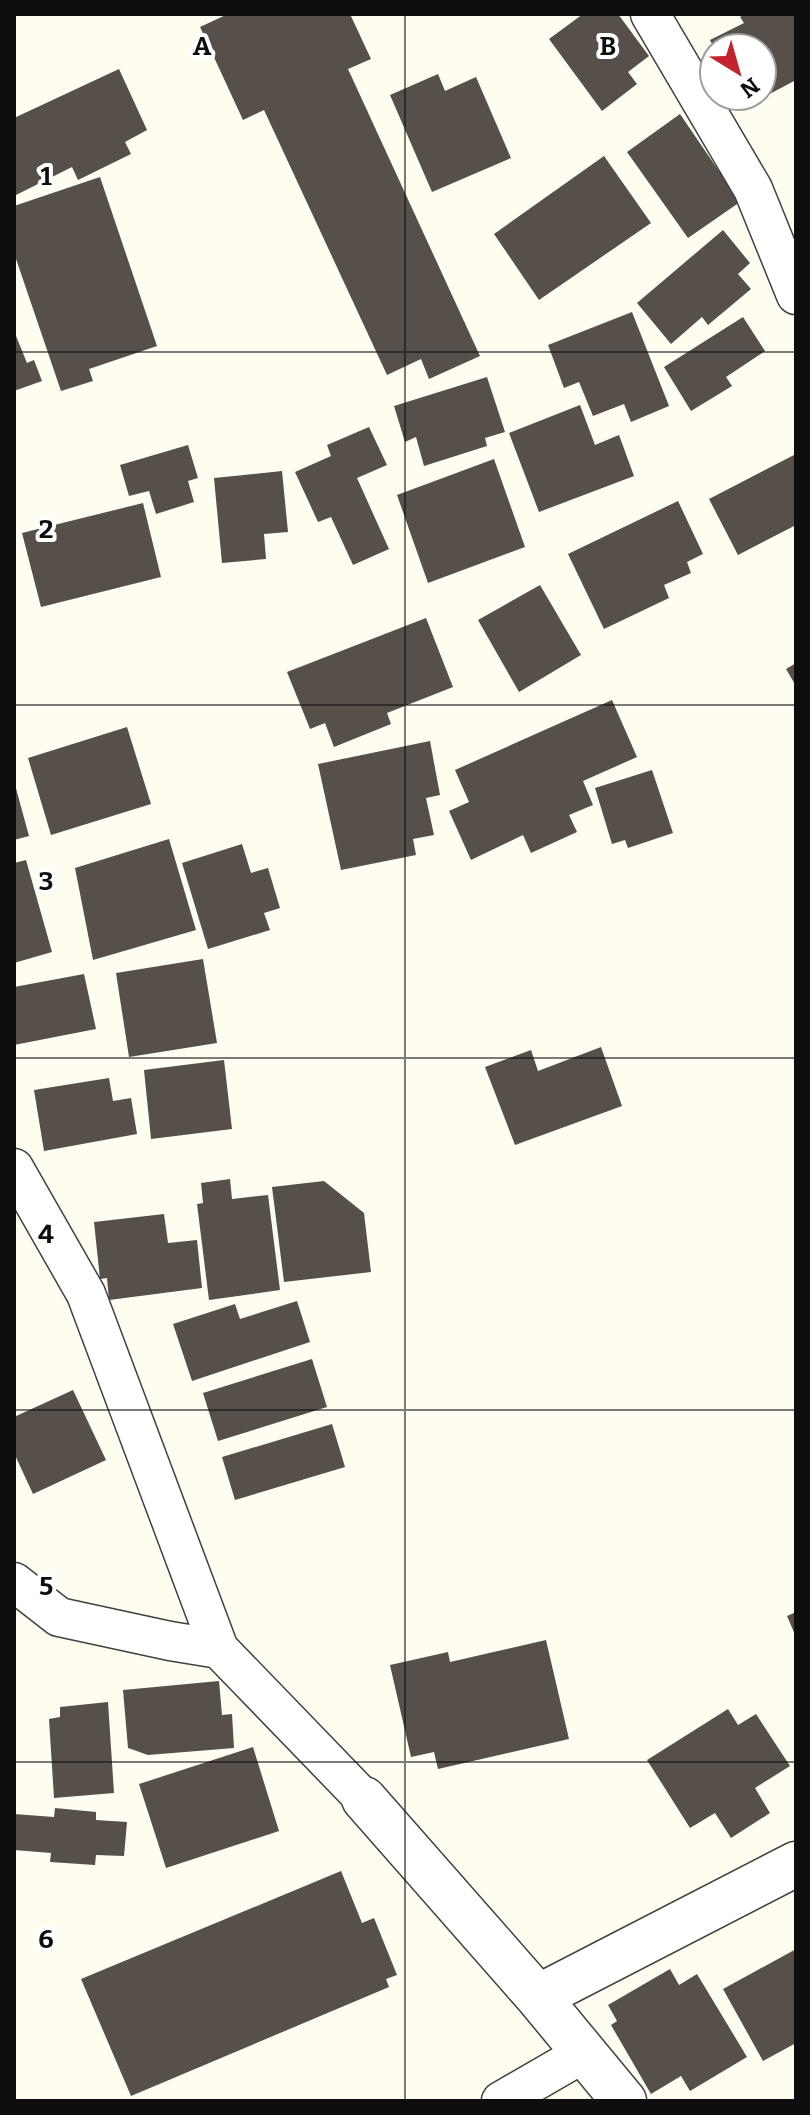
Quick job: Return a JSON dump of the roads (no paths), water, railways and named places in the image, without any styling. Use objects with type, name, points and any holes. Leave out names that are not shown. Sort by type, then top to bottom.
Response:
[{"type":"street","points":[[364,1799],[538,1997],[624,2101]]},
{"type":"street","points":[[538,1997],[796,1864]]},
{"type":"lane","points":[[650,14],[753,189],[796,295]]},
{"type":"lane","points":[[14,1168],[86,1294],[219,1649],[364,1799]]},
{"type":"lane","points":[[14,1582],[59,1617],[219,1649]]},
{"type":"lane","points":[[501,2101],[584,2053]]}]
